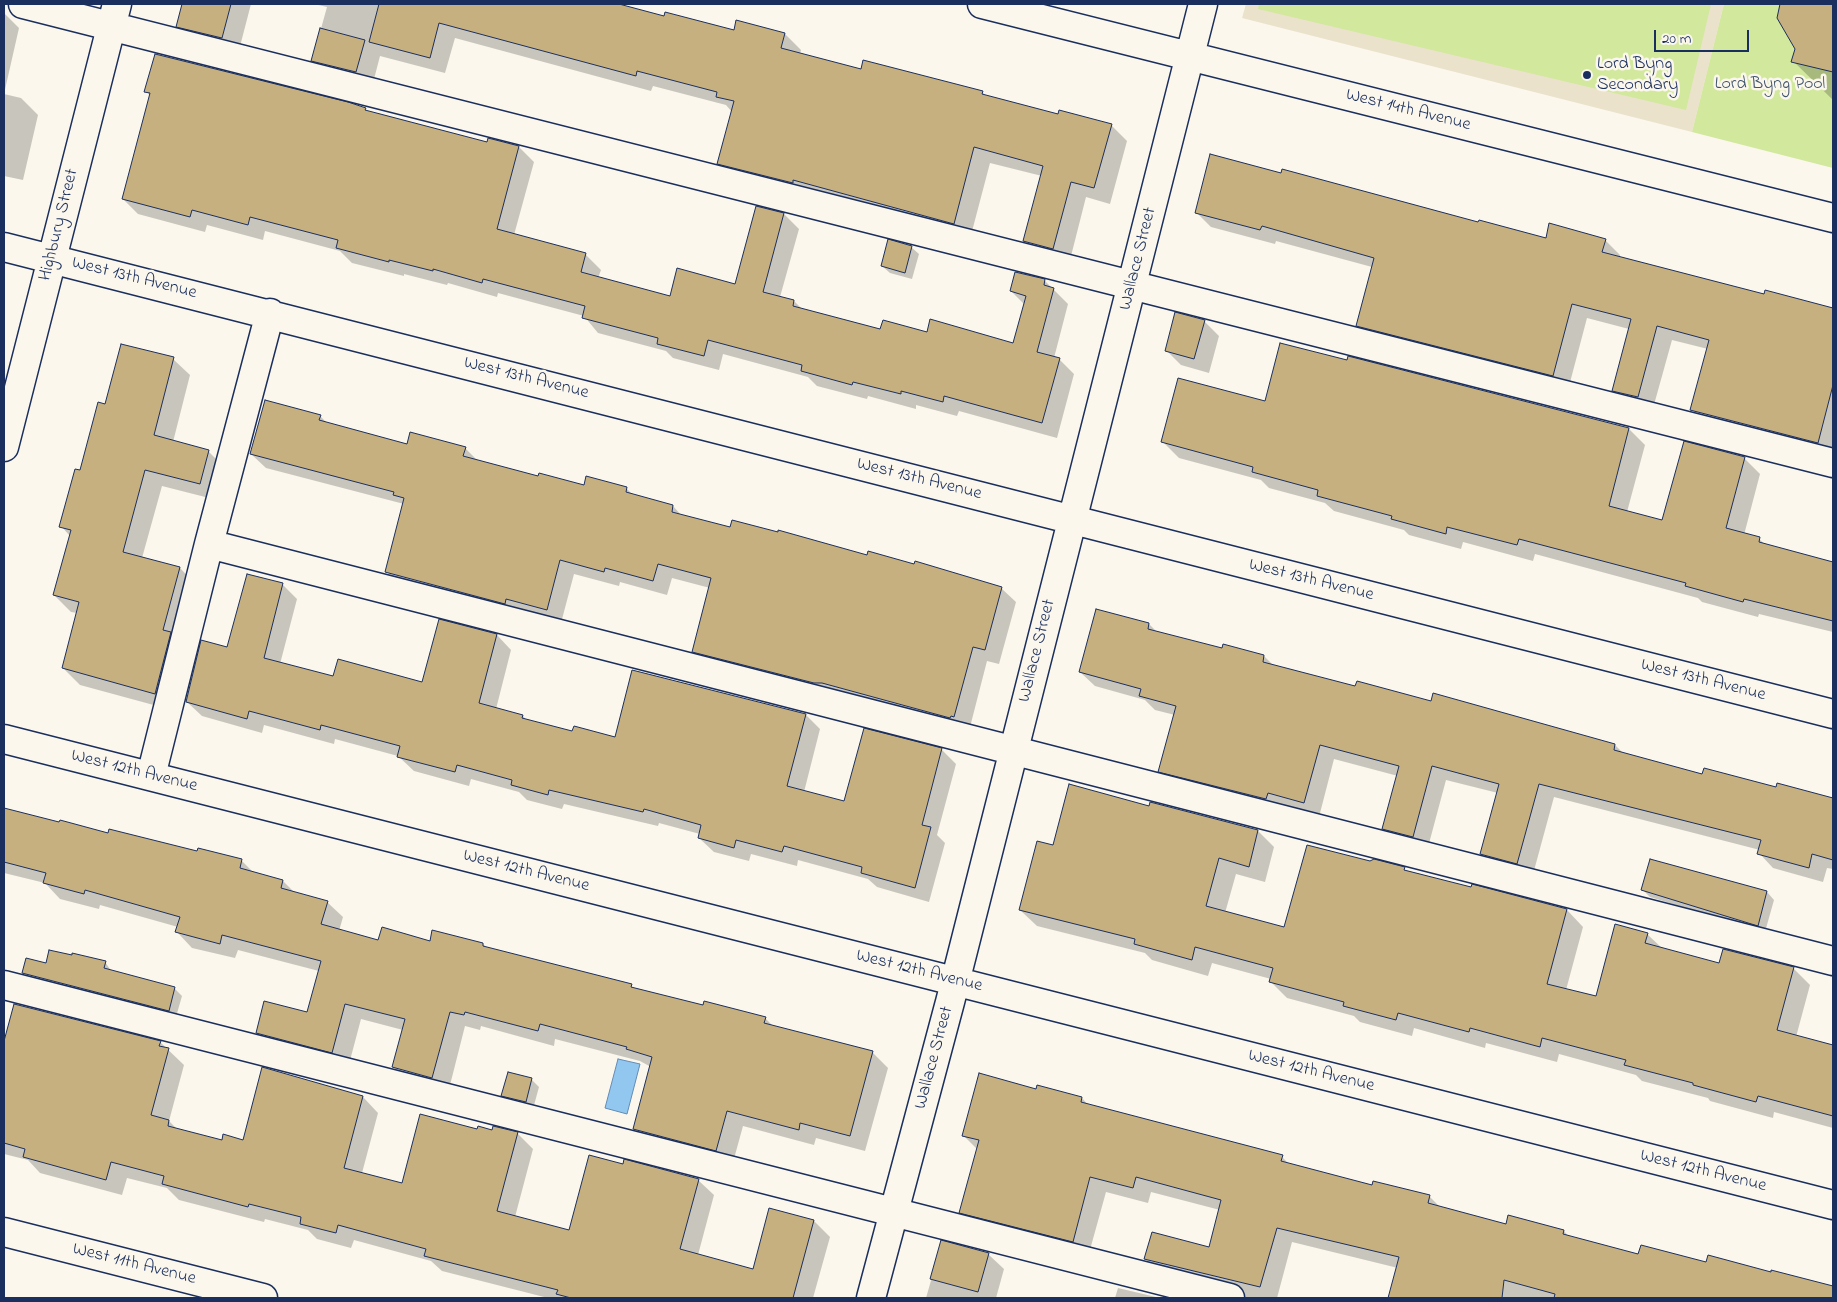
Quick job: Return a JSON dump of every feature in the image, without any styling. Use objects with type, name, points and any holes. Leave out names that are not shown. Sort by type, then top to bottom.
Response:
[{"type":"street","points":[[23,4],[114,15],[1133,286],[1833,463]]},
{"type":"street","name":"West 14th Avenue","points":[[982,4],[1833,218]]},
{"type":"street","name":"Wallace Street","points":[[872,1298],[955,981],[1204,4]]},
{"type":"street","name":"Highbury Street","points":[[4,447],[114,15]]},
{"type":"street","name":"West 13th Avenue","points":[[4,247],[1833,714]]},
{"type":"street","points":[[151,776],[209,544],[270,314]]},
{"type":"street","points":[[209,544],[1833,961]]},
{"type":"street","name":"West 12th Avenue","points":[[4,739],[1833,1205]]},
{"type":"street","points":[[4,985],[1230,1298]]},
{"type":"street","name":"West 11th Avenue","points":[[4,1232],[263,1298]]},
{"type":"shaded area","name":"Lord Byng Secondary","points":[[1246,4],[1724,4],[1692,132],[1242,18]]},
{"type":"green space","name":"Lord Byng Secondary","points":[[1259,4],[1711,4],[1686,110],[1258,9]]},
{"type":"green space","name":"Lord Byng Pool","points":[[1724,4],[1833,4],[1833,168],[1692,132]]},
{"type":"water","points":[[618,1059],[640,1064],[627,1114],[605,1108]]},
{"type":"building","points":[[182,4],[231,4],[222,38],[176,27]]},
{"type":"building","points":[[379,4],[619,4],[664,16],[665,12],[734,30],[736,20],[785,33],[781,48],[861,69],[863,60],[983,91],[982,94],[1058,114],[1059,110],[1112,124],[1094,188],[1071,182],[1053,249],[1023,241],[1043,166],[974,147],[954,224],[793,180],[793,183],[717,164],[734,101],[716,97],[717,92],[637,71],[636,76],[439,23],[430,58],[369,42]]},
{"type":"building","name":"Lord Byng Pool","points":[[1780,4],[1833,4],[1833,72],[1791,62],[1795,49],[1777,18]]},
{"type":"building","points":[[320,28],[365,40],[356,72],[311,61]]},
{"type":"building","points":[[155,54],[348,102],[366,108],[365,110],[487,142],[488,138],[519,146],[497,229],[586,253],[581,272],[670,296],[677,268],[735,284],[756,206],[784,213],[763,292],[794,300],[793,306],[880,329],[883,320],[927,332],[930,319],[1013,343],[1026,296],[1010,291],[1015,272],[1045,279],[1044,285],[1054,288],[1037,352],[1060,358],[1042,423],[944,396],[943,402],[901,391],[901,394],[853,382],[852,385],[801,371],[802,365],[708,340],[704,356],[657,344],[658,338],[582,318],[585,306],[483,279],[482,283],[433,269],[433,271],[389,260],[389,262],[336,248],[338,240],[250,217],[248,225],[192,210],[190,217],[122,199],[150,93],[144,92]]},
{"type":"building","points":[[1210,154],[1281,173],[1282,169],[1478,222],[1479,220],[1546,238],[1549,223],[1606,239],[1602,252],[1764,294],[1765,290],[1833,308],[1833,385],[1818,443],[1690,410],[1709,340],[1657,326],[1638,397],[1612,391],[1631,319],[1572,304],[1553,376],[1356,326],[1374,258],[1262,226],[1260,230],[1195,213]]},
{"type":"building","points":[[888,239],[912,246],[905,273],[881,266]]},
{"type":"building","points":[[1175,312],[1205,320],[1194,359],[1165,351]]},
{"type":"building","points":[[1280,343],[1347,360],[1348,356],[1629,428],[1609,506],[1662,520],[1684,441],[1745,457],[1726,528],[1760,537],[1759,542],[1833,562],[1833,621],[1744,599],[1743,602],[1685,586],[1686,583],[1519,539],[1517,545],[1447,527],[1446,534],[1391,519],[1392,516],[1317,496],[1318,490],[1252,472],[1253,467],[1161,442],[1178,378],[1265,401]]},
{"type":"building","points":[[121,344],[174,357],[154,435],[209,450],[200,484],[145,470],[123,552],[180,567],[163,630],[171,632],[155,694],[62,668],[79,602],[53,595],[71,530],[59,527],[75,469],[80,470],[98,402],[105,404]]},
{"type":"building","points":[[265,400],[321,415],[319,420],[407,444],[410,432],[466,447],[463,456],[538,476],[539,473],[584,485],[586,476],[627,487],[626,492],[673,505],[672,512],[730,527],[732,520],[778,532],[778,530],[867,555],[868,551],[914,564],[915,561],[1002,587],[985,650],[973,647],[954,717],[951,716],[950,718],[822,683],[814,683],[692,652],[711,578],[658,564],[653,581],[605,568],[604,572],[560,560],[547,610],[506,599],[505,604],[385,572],[404,498],[393,495],[394,492],[250,454]]},
{"type":"building","points":[[247,574],[283,583],[264,658],[333,676],[338,659],[422,682],[439,619],[497,634],[479,703],[523,715],[522,718],[572,731],[574,726],[615,737],[632,670],[806,714],[787,786],[844,801],[864,728],[942,748],[922,825],[931,827],[915,888],[861,873],[862,867],[784,846],[782,852],[736,840],[734,848],[698,838],[701,825],[644,809],[643,812],[549,790],[548,795],[511,785],[512,780],[457,765],[455,772],[397,757],[400,746],[321,725],[320,730],[249,711],[247,719],[186,702],[201,640],[227,647]]},
{"type":"building","points":[[1096,609],[1149,623],[1148,629],[1222,648],[1223,644],[1264,655],[1263,662],[1355,686],[1357,681],[1431,701],[1433,693],[1615,744],[1614,750],[1702,774],[1704,768],[1776,787],[1777,783],[1833,798],[1833,860],[1812,854],[1809,868],[1757,854],[1761,840],[1539,784],[1517,864],[1480,854],[1499,784],[1432,766],[1413,837],[1382,829],[1399,766],[1320,745],[1304,803],[1268,793],[1266,799],[1158,772],[1176,706],[1139,696],[1141,689],[1079,672]]},
{"type":"building","points":[[1069,784],[1149,806],[1150,802],[1258,830],[1249,867],[1219,858],[1206,906],[1284,927],[1307,845],[1370,861],[1374,859],[1405,867],[1404,870],[1471,887],[1472,884],[1567,909],[1547,984],[1596,996],[1615,924],[1648,933],[1645,943],[1719,963],[1723,949],[1794,967],[1777,1030],[1833,1045],[1833,1116],[1758,1096],[1756,1102],[1624,1065],[1626,1060],[1542,1038],[1540,1047],[1470,1028],[1469,1032],[1398,1013],[1396,1020],[1343,1006],[1344,1002],[1269,982],[1273,968],[1195,947],[1192,960],[1134,944],[1135,939],[1019,910],[1037,841],[1053,845]]},
{"type":"building","points":[[4,808],[108,833],[109,829],[197,851],[198,848],[242,859],[240,868],[283,880],[281,888],[328,901],[321,924],[378,940],[382,927],[430,941],[432,930],[483,943],[483,946],[632,984],[631,987],[703,1005],[704,1001],[766,1017],[764,1023],[873,1051],[850,1136],[800,1123],[799,1130],[727,1111],[716,1151],[633,1129],[652,1057],[626,1049],[627,1047],[540,1024],[538,1031],[465,1012],[464,1015],[450,1012],[432,1078],[392,1067],[405,1019],[345,1004],[332,1053],[256,1033],[264,1001],[307,1012],[321,961],[222,935],[220,944],[175,932],[180,917],[85,890],[84,894],[43,883],[46,873],[4,862]]},
{"type":"building","points":[[1650,859],[1767,891],[1758,926],[1641,890]]},
{"type":"building","points":[[49,950],[106,961],[104,968],[175,987],[169,1011],[22,973],[26,958],[46,963]]},
{"type":"building","points":[[14,1004],[161,1041],[159,1046],[169,1048],[151,1115],[169,1120],[168,1126],[222,1140],[223,1134],[243,1140],[262,1067],[363,1096],[344,1168],[402,1183],[420,1114],[477,1129],[478,1126],[492,1130],[493,1126],[518,1132],[497,1211],[569,1230],[589,1155],[623,1164],[624,1159],[699,1179],[680,1249],[753,1269],[769,1208],[814,1220],[793,1298],[571,1298],[556,1294],[558,1290],[424,1256],[426,1249],[338,1225],[336,1233],[300,1224],[301,1217],[249,1204],[248,1207],[162,1184],[164,1176],[111,1162],[106,1180],[23,1157],[25,1149],[4,1143],[4,1041]]},
{"type":"building","points":[[508,1072],[532,1078],[526,1102],[501,1096]]},
{"type":"building","points":[[979,1073],[1036,1089],[1037,1085],[1082,1097],[1081,1102],[1283,1155],[1281,1161],[1372,1185],[1373,1181],[1430,1195],[1428,1203],[1506,1224],[1508,1215],[1564,1230],[1563,1234],[1638,1254],[1641,1245],[1706,1262],[1708,1255],[1833,1286],[1833,1298],[1554,1298],[1555,1294],[1504,1280],[1502,1298],[1388,1298],[1399,1257],[1277,1228],[1260,1287],[1144,1259],[1152,1232],[1209,1247],[1221,1200],[1136,1177],[1133,1188],[1090,1177],[1073,1242],[959,1213],[979,1140],[962,1136]]},
{"type":"building","points":[[941,1240],[989,1253],[978,1292],[930,1279]]},
{"type":"place","name":"Lord Byng Secondary","points":[[1587,75]]}]
